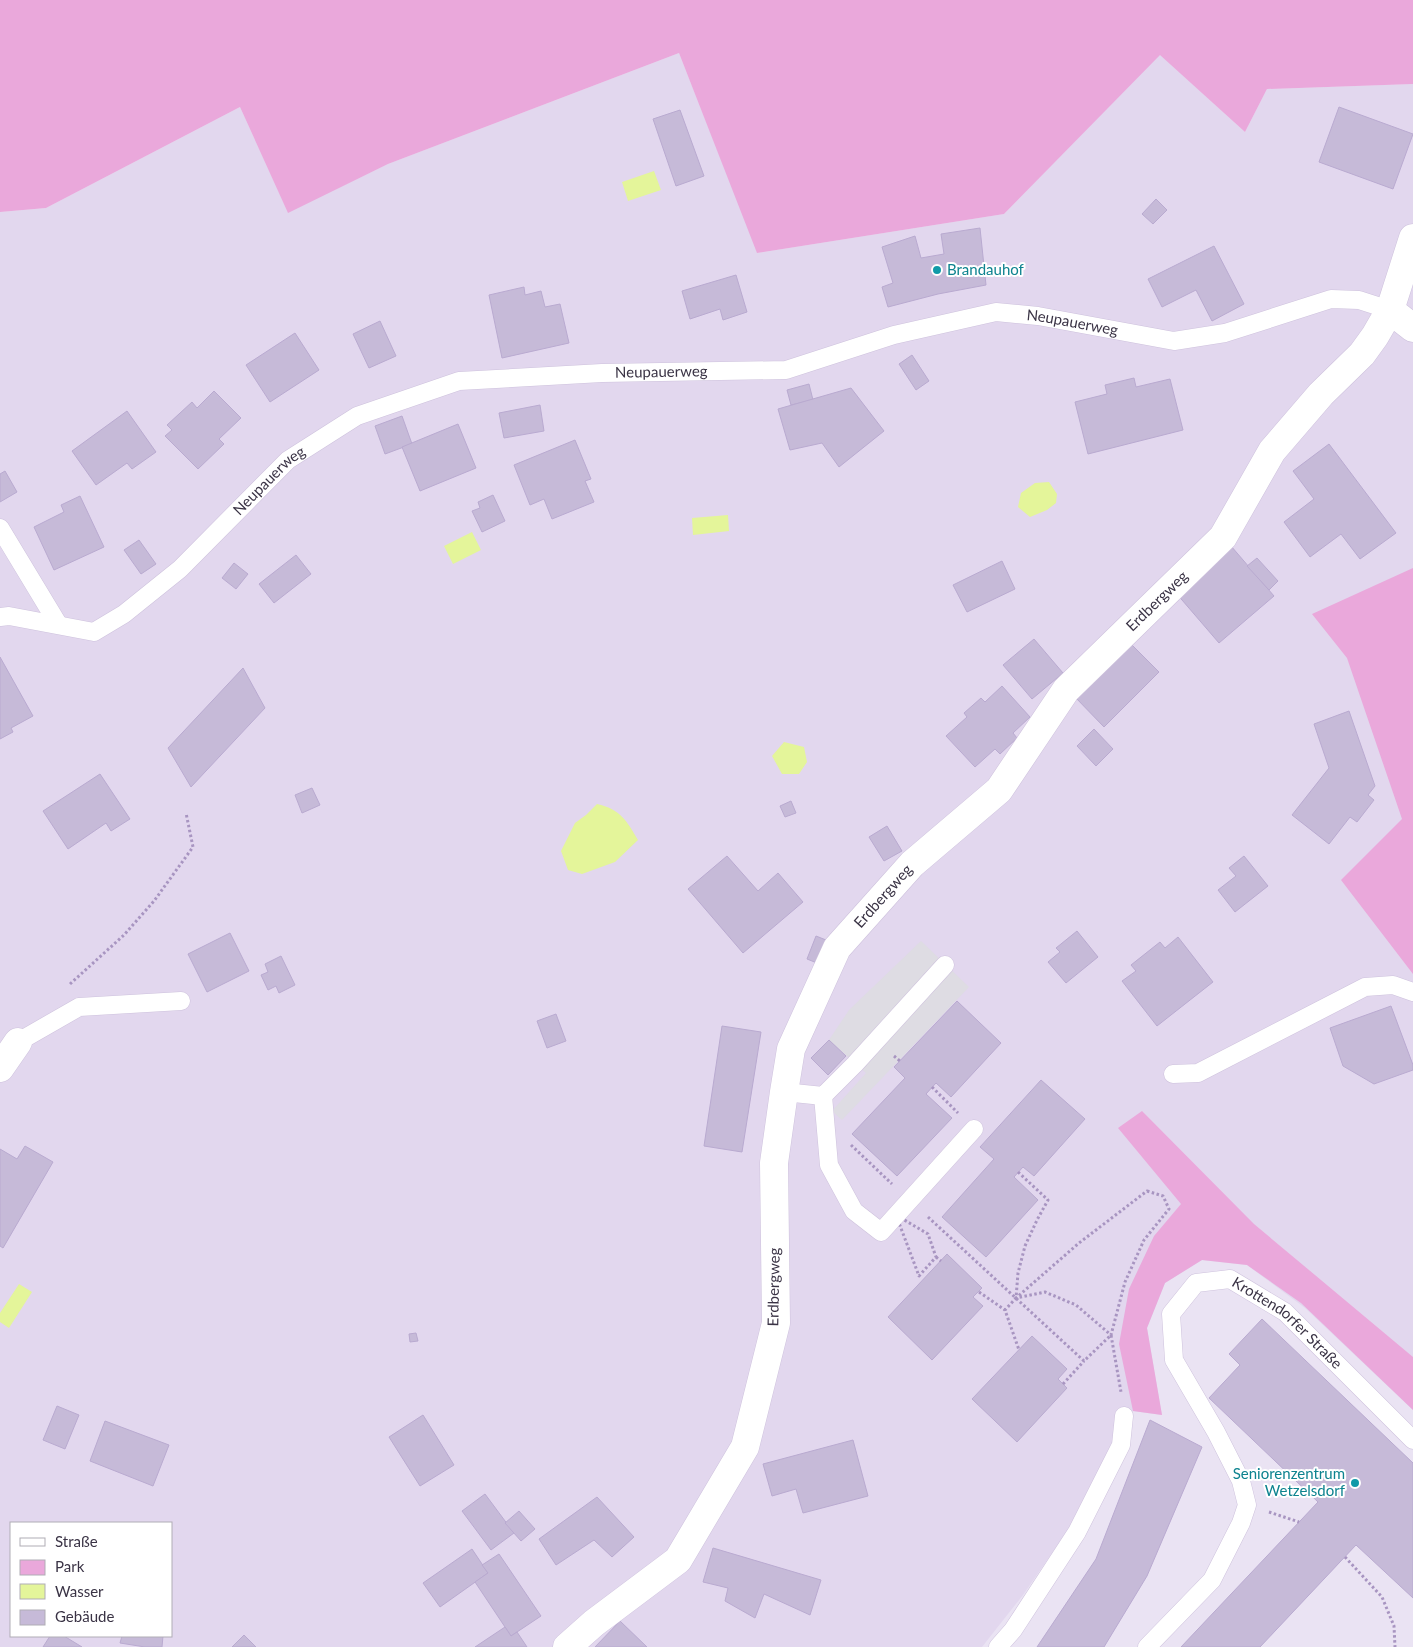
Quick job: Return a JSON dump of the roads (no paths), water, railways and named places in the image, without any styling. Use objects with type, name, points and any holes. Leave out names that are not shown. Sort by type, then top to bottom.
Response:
[{"type":"street","name":"Erdbergweg","points":[[567,1647],[678,1560],[744,1447],[776,1323],[774,1163],[791,1049],[837,948],[912,864],[999,790],[1066,690],[1223,537],[1272,451],[1321,394],[1362,354],[1375,336],[1390,310],[1413,238]]},
{"type":"street","points":[[1390,310],[1413,328]]},
{"type":"street","points":[[0,1068],[18,1042]]},
{"type":"lane","name":"Neupauerweg","points":[[0,617],[9,616],[94,632],[124,614],[180,569],[288,460],[357,416],[459,381],[602,373],[786,370],[894,335],[996,312],[1038,316],[1174,341],[1225,333],[1331,299],[1359,300],[1390,310]]},
{"type":"lane","points":[[0,528],[58,624]]},
{"type":"lane","points":[[946,965],[823,1096],[828,1165],[854,1211],[881,1232],[974,1129]]},
{"type":"lane","points":[[1173,1074],[1198,1073],[1365,987],[1393,985],[1413,992]]},
{"type":"lane","points":[[18,1042],[79,1008],[181,1001]]},
{"type":"lane","points":[[784,1092],[823,1096]]},
{"type":"lane","name":"Krottendorfer Straße","points":[[1147,1647],[1212,1580],[1241,1523],[1247,1505],[1241,1481],[1216,1432],[1174,1360],[1171,1314],[1196,1283],[1230,1279],[1285,1312],[1413,1440]]},
{"type":"lane","points":[[998,1647],[1013,1630],[1077,1532],[1121,1445],[1124,1416]]},
{"type":"water","points":[[654,171],[661,190],[628,201],[622,182]]},
{"type":"water","points":[[1049,482],[1057,494],[1056,503],[1047,510],[1030,517],[1018,507],[1021,493],[1035,483]]},
{"type":"water","points":[[728,515],[729,531],[693,535],[692,518]]},
{"type":"water","points":[[472,532],[481,550],[453,564],[444,546]]},
{"type":"water","points":[[784,742],[804,747],[807,762],[799,774],[782,774],[772,756]]},
{"type":"water","points":[[597,804],[612,809],[622,817],[638,840],[615,862],[582,874],[568,870],[561,851],[575,823]]},
{"type":"water","points":[[19,1284],[32,1292],[9,1328],[0,1322],[0,1313]]},
{"type":"place","name":"Brandauhof","points":[[937,270]]},
{"type":"place","name":"Seniorenzentrum Wetzelsdorf","points":[[1355,1483]]}]
